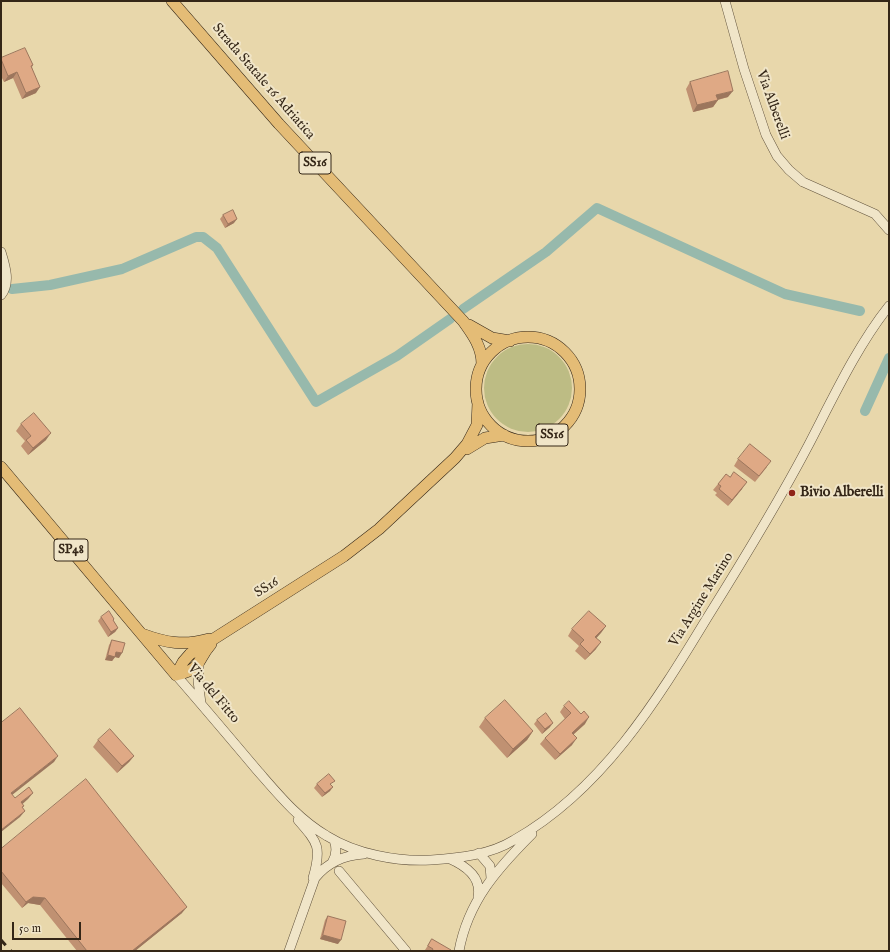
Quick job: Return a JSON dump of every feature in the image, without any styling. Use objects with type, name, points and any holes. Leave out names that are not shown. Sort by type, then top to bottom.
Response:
[{"type":"main road","name":"Strada Statale 16 Adriatica","points":[[172,1],[279,124],[463,321],[477,342],[482,356],[482,364],[476,384],[478,404],[490,425],[504,435],[523,441],[532,441],[551,436],[560,430],[572,416],[579,397],[578,378],[571,360],[557,346],[539,339],[519,338],[510,341],[491,352],[482,364]]},
{"type":"main road","name":"Strada Statale 16 Adriatica","points":[[463,321],[484,335],[500,340],[510,341]]},
{"type":"main road","name":"SS16","points":[[176,675],[183,662],[190,654],[344,556],[370,537],[455,458],[467,444],[476,430],[478,404]]},
{"type":"main road","name":"SS16","points":[[455,458],[480,440],[490,436],[504,435]]},
{"type":"main road","name":"Via del Fitto","points":[[1,467],[176,675]]},
{"type":"main road","name":"SS16","points":[[142,634],[161,641],[178,644],[198,642],[222,634]]},
{"type":"main road","name":"SS16","points":[[200,665],[207,648],[222,634]]},
{"type":"main road","points":[[176,675],[188,672],[200,665]]},
{"type":"street","name":"Via Alberelli","points":[[725,1],[744,69],[766,135],[777,156],[789,170],[803,182],[875,214],[889,230]]},
{"type":"street","points":[[1,252],[7,272],[1,295]]},
{"type":"street","name":"Via Argine Marino","points":[[479,853],[514,841],[548,819],[598,773],[633,732],[676,670],[764,525],[851,367],[889,306]]},
{"type":"street","name":"SS16","points":[[200,665],[198,681],[202,705]]},
{"type":"street","name":"Via del Fitto","points":[[176,675],[294,812],[327,837],[372,854],[404,859],[450,859],[479,853]]},
{"type":"street","points":[[294,812],[316,844],[317,858],[309,893]]},
{"type":"street","points":[[459,951],[464,932],[476,903],[491,878],[506,860],[548,819]]},
{"type":"street","points":[[317,858],[323,848],[334,840],[336,848],[335,858],[332,863]]},
{"type":"street","points":[[476,903],[479,886],[473,874],[475,860],[479,853],[490,866],[491,878]]},
{"type":"street","points":[[289,951],[315,878],[321,871],[332,863],[349,855],[372,854]]},
{"type":"street","name":"Via del Fitto","points":[[450,859],[466,867],[473,874]]},
{"type":"street","points":[[340,871],[406,951]]},
{"type":"shaded area","points":[[528,344],[545,348],[559,357],[568,371],[572,388],[568,405],[559,419],[545,428],[528,432],[511,428],[497,419],[488,405],[484,388],[488,371],[497,357],[511,348]]},
{"type":"building","points":[[25,48],[33,65],[31,66],[40,87],[26,93],[17,72],[8,76],[1,59]]},
{"type":"building","points":[[728,71],[733,91],[716,95],[718,100],[697,105],[690,82]]},
{"type":"building","points":[[233,210],[237,219],[228,224],[223,215]]},
{"type":"building","points":[[34,413],[51,433],[33,448],[26,440],[31,436],[21,424]]},
{"type":"building","points":[[750,444],[771,461],[759,476],[738,459]]},
{"type":"building","points":[[734,472],[747,482],[732,500],[719,489],[721,486],[718,484],[726,474],[730,477]]},
{"type":"building","points":[[109,611],[118,628],[111,632],[101,617]]},
{"type":"building","points":[[589,611],[606,626],[595,637],[601,642],[590,654],[580,644],[584,640],[572,629]]},
{"type":"building","points":[[112,640],[125,643],[122,653],[116,652],[115,657],[108,655]]},
{"type":"building","points":[[505,700],[533,731],[513,749],[485,718]]},
{"type":"building","points":[[569,701],[581,714],[584,711],[589,717],[572,733],[577,738],[560,754],[545,738],[571,713],[564,706]]},
{"type":"building","points":[[20,708],[58,756],[11,793],[15,798],[29,787],[33,793],[21,802],[25,811],[1,830],[1,723]]},
{"type":"building","points":[[546,713],[553,723],[545,729],[537,720]]},
{"type":"building","points":[[110,729],[134,756],[122,766],[98,740]]},
{"type":"building","points":[[329,774],[335,781],[330,784],[333,787],[325,793],[317,784]]},
{"type":"building","points":[[86,779],[187,907],[132,951],[87,951],[45,898],[33,897],[26,902],[1,871],[1,849]]},
{"type":"building","points":[[328,916],[346,921],[341,940],[323,935]]},
{"type":"building","points":[[432,939],[451,950],[432,951],[433,949],[428,946]]},
{"type":"waterway","points":[[463,309],[546,252],[597,208],[785,294],[860,311]]},
{"type":"waterway","points":[[12,289],[50,285],[122,269],[196,237],[203,237],[217,248],[316,402],[397,356],[450,319]]},
{"type":"waterway","points":[[865,411],[889,358]]},
{"type":"railway","points":[[1,940],[11,951]]},
{"type":"place","name":"Bivio Alberelli","points":[[792,493]]}]
